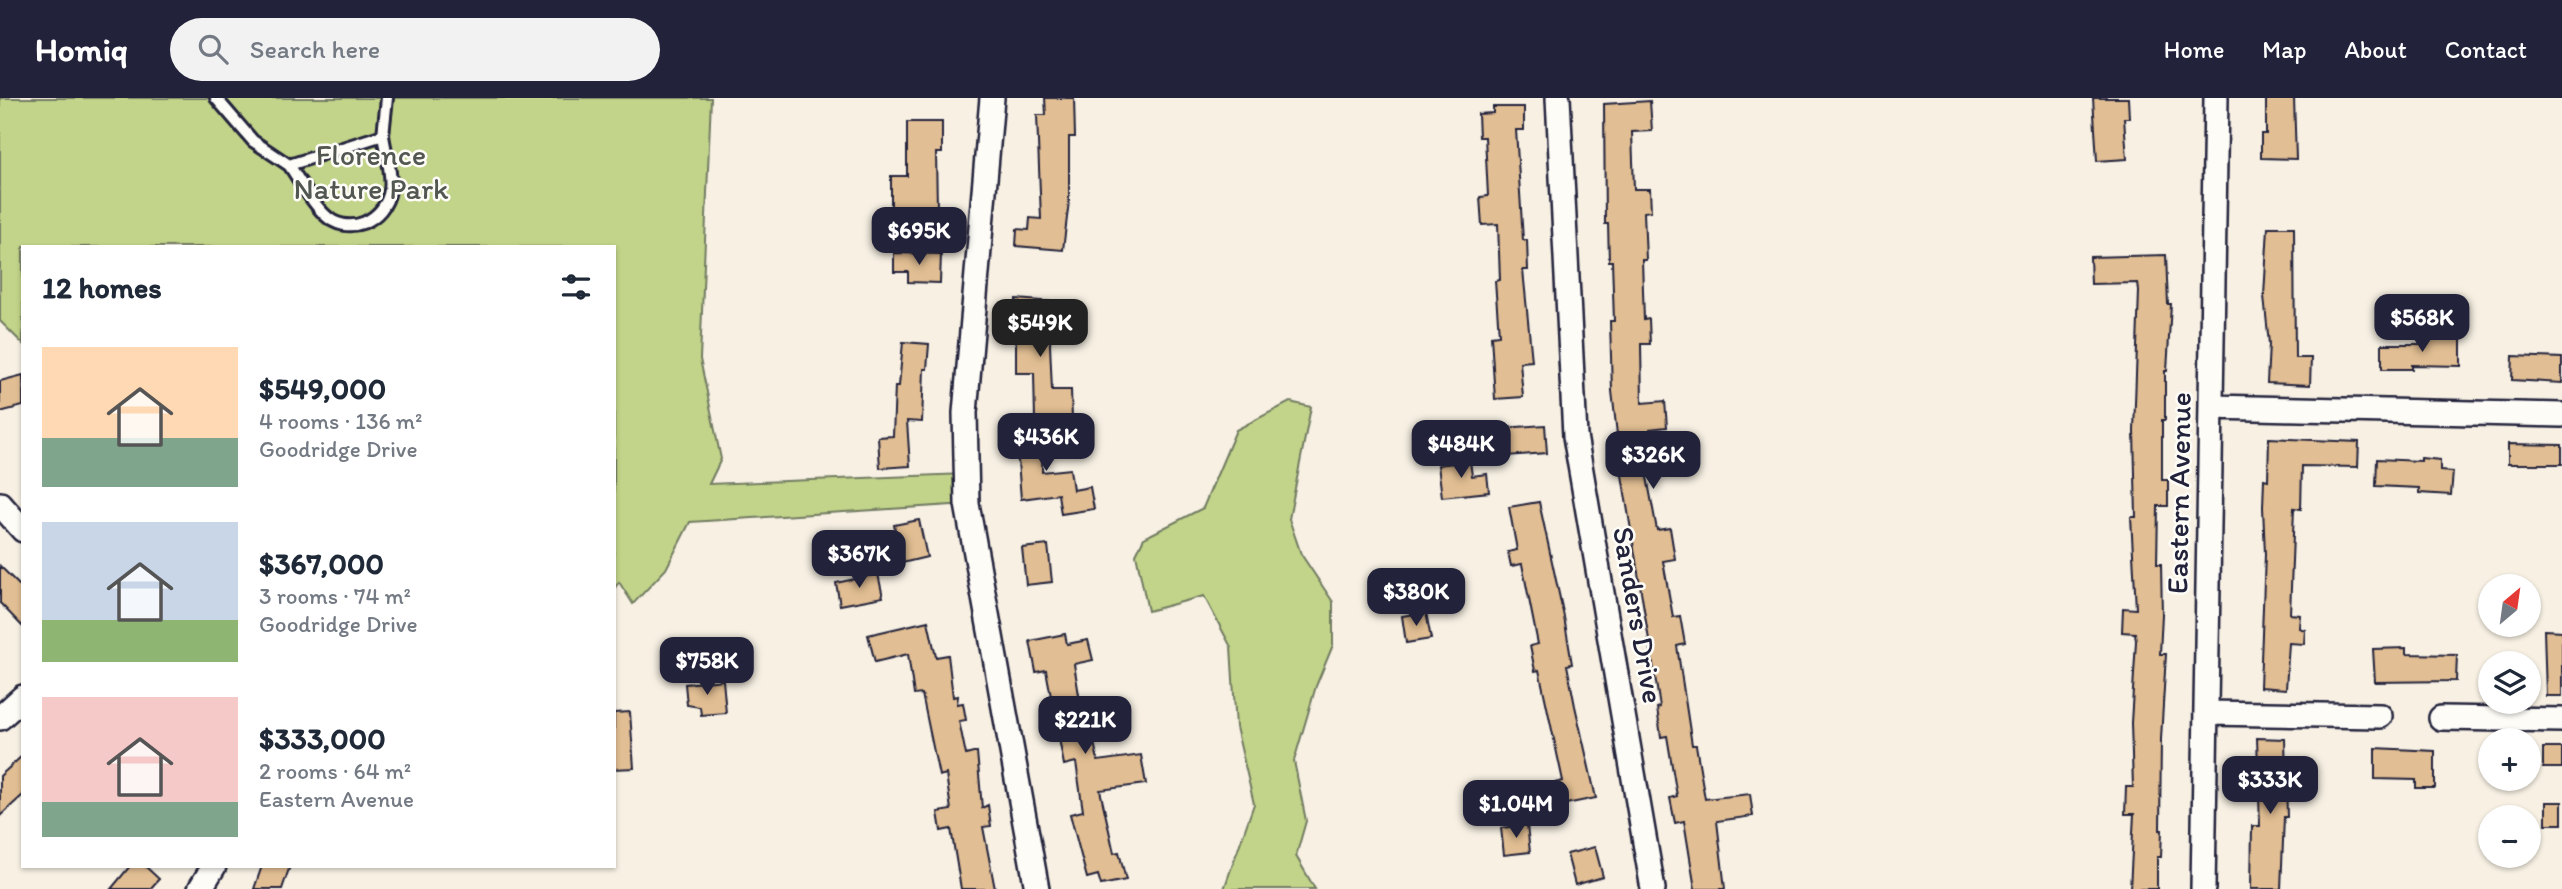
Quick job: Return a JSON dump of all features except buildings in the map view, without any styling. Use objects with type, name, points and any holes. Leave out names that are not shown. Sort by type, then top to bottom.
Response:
[{"type":"street","points":[[992,98],[965,413],[964,465],[975,554],[1037,889]]},
{"type":"street","name":"Sanders Drive","points":[[1558,98],[1575,436],[1653,889]]},
{"type":"street","name":"Eastern Avenue","points":[[2203,889],[2216,98]]},
{"type":"street","points":[[2212,407],[2562,415]]},
{"type":"street","points":[[0,504],[21,528]]},
{"type":"street","points":[[0,718],[21,699]]},
{"type":"street","points":[[2207,713],[2380,716]]},
{"type":"street","points":[[2441,718],[2562,720]]},
{"type":"street","points":[[200,889],[213,868]]},
{"type":"lane","points":[[215,98],[253,141],[289,165],[325,215],[342,227],[358,226],[380,210],[391,188],[383,135],[387,98]]},
{"type":"lane","points":[[289,165],[383,135]]},
{"type":"green space","name":"Florence Nature Park","points":[[0,98],[711,98],[700,359],[721,459],[709,484],[965,474],[967,504],[690,522],[666,569],[633,604],[619,582],[616,586],[616,245],[21,245],[21,342],[0,321]]},
{"type":"green space","points":[[1290,402],[1311,407],[1289,519],[1301,554],[1333,602],[1333,645],[1316,686],[1294,761],[1306,821],[1296,856],[1315,889],[1224,889],[1254,804],[1236,727],[1231,647],[1204,596],[1148,611],[1136,554],[1144,538],[1203,508],[1236,430]]}]
